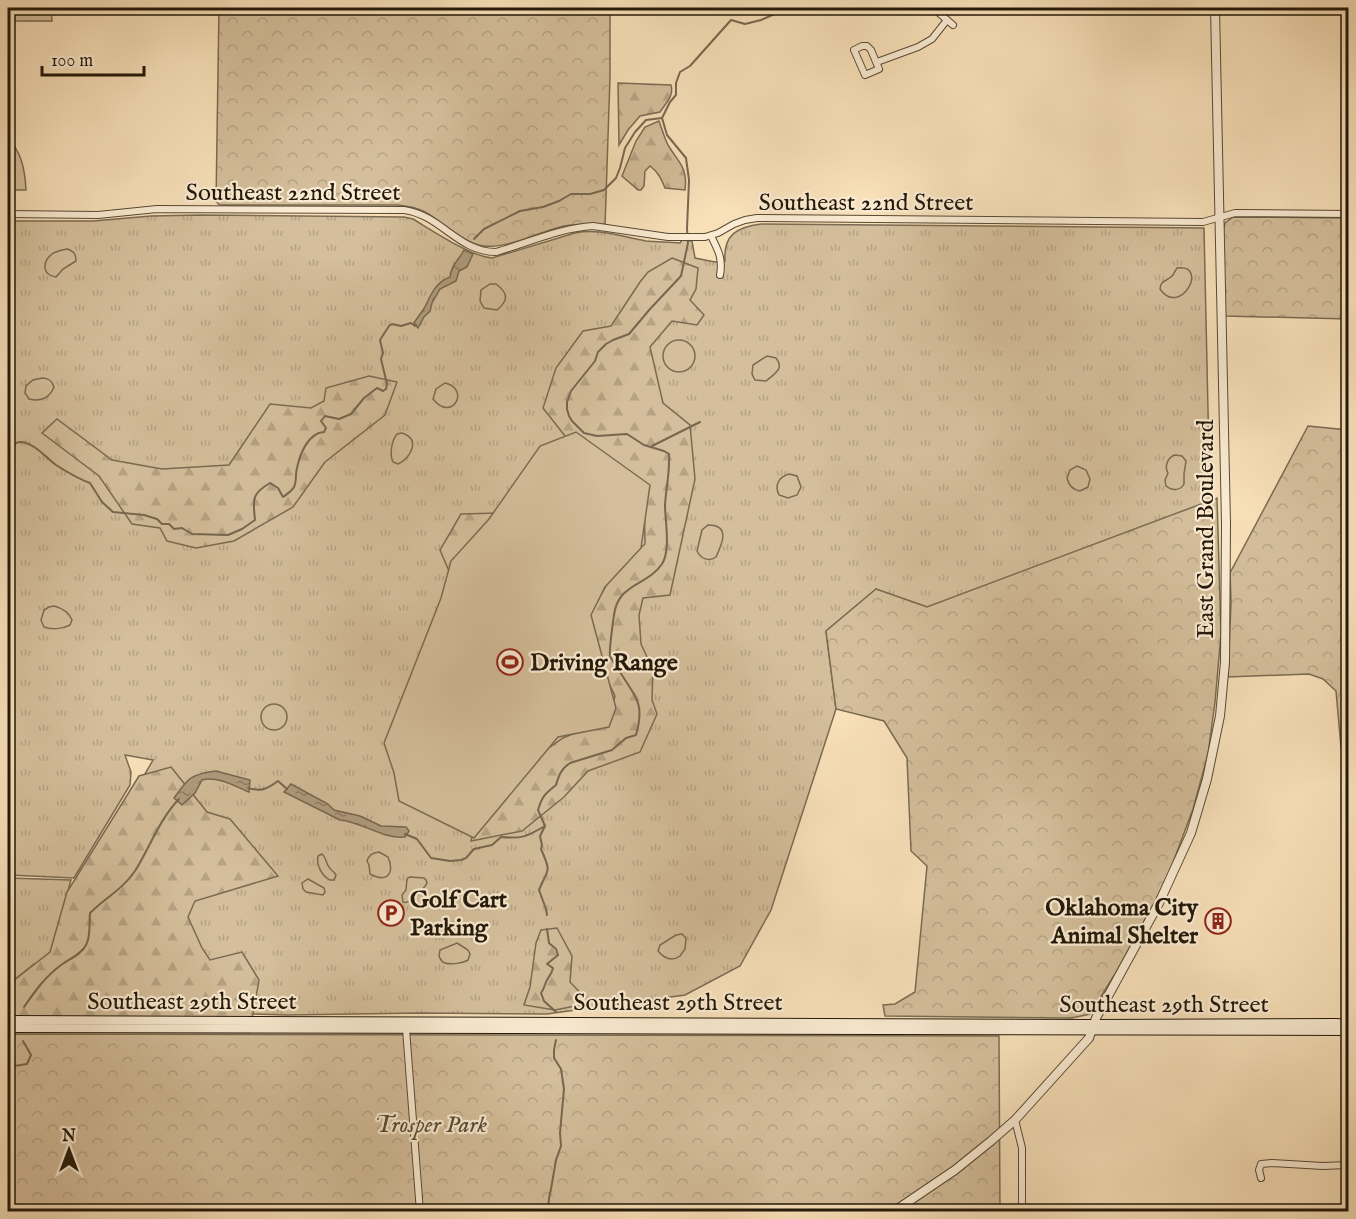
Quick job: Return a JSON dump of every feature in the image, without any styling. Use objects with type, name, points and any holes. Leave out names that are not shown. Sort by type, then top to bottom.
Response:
[{"type":"main road","name":"Southeast 29th Street","points":[[8,1020],[406,1025]]},
{"type":"main road","name":"Southeast 29th Street","points":[[1227,1027],[1348,1024]]},
{"type":"main road","name":"Southeast 29th Street","points":[[8,1028],[546,1025],[1227,1027],[1348,1031]]},
{"type":"street","points":[[933,8],[953,25]]},
{"type":"street","name":"East Grand Boulevard","points":[[893,1212],[955,1170],[1015,1120],[1089,1038],[1107,997],[1159,903],[1191,833],[1207,779],[1220,716],[1225,662],[1226,524],[1215,8]]},
{"type":"street","points":[[877,62],[918,47],[932,39],[946,20]]},
{"type":"street","points":[[867,46],[877,62],[879,69],[865,75],[854,50],[867,46]]},
{"type":"street","name":"Southeast 22nd Street","points":[[8,214],[98,215],[157,209],[404,210],[415,211],[475,249],[496,252],[567,229],[593,226],[655,235],[696,237],[711,236],[734,224],[757,218],[1203,222],[1235,213],[1348,214]]},
{"type":"street","points":[[711,236],[719,252],[722,265],[720,275]]},
{"type":"street","points":[[406,1025],[420,1212]]},
{"type":"street","points":[[1015,1120],[1022,1148],[1022,1212]]},
{"type":"street","points":[[1262,1178],[1259,1170],[1262,1164],[1348,1165]]},
{"type":"green space","points":[[8,8],[51,8],[52,21],[8,21]]},
{"type":"green space","points":[[219,8],[610,8],[605,227],[569,225],[503,245],[484,246],[461,237],[425,212],[408,206],[220,205],[216,202]]},
{"type":"green space","points":[[618,83],[671,85],[672,89],[669,99],[660,112],[640,116],[619,145]]},
{"type":"green space","points":[[659,121],[668,145],[684,170],[685,190],[665,188],[659,175],[650,166],[645,171],[644,186],[641,190],[622,176],[636,141],[645,127]]},
{"type":"green space","points":[[8,139],[17,150],[22,162],[26,190],[8,190]]},
{"type":"green space","points":[[201,215],[404,217],[413,219],[473,253],[492,258],[575,233],[602,232],[646,241],[680,243],[682,240],[692,241],[695,258],[715,262],[725,261],[726,245],[733,234],[745,227],[761,224],[1204,228],[1211,546],[927,607],[876,589],[826,631],[836,709],[771,910],[740,966],[685,995],[547,1014],[287,1015],[187,1012],[34,964],[8,985],[8,878],[71,880],[59,923],[153,760],[125,755],[131,772],[130,785],[74,878],[9,875],[8,221],[93,221]]},
{"type":"green space","points":[[1233,217],[1348,218],[1348,319],[1225,316],[1223,231],[1225,223]]},
{"type":"green space","points":[[67,249],[74,253],[76,261],[63,269],[56,277],[48,274],[45,264],[49,257],[55,252]]},
{"type":"green space","points":[[672,258],[698,268],[696,289],[690,300],[704,315],[697,325],[672,321],[650,347],[663,403],[690,425],[695,479],[670,595],[643,598],[639,615],[641,644],[653,670],[652,700],[657,714],[640,752],[588,771],[564,797],[522,831],[471,841],[477,815],[536,757],[563,738],[609,719],[615,696],[593,649],[589,617],[613,573],[645,544],[644,487],[580,455],[543,408],[556,368],[583,331],[611,326],[648,272]]},
{"type":"green space","points":[[1177,268],[1187,269],[1191,274],[1191,281],[1183,294],[1176,297],[1168,296],[1160,289],[1163,282],[1173,275]]},
{"type":"green space","points":[[490,284],[496,284],[503,290],[506,297],[497,310],[484,308],[480,301],[481,290]]},
{"type":"green space","points":[[679,340],[690,345],[695,356],[690,367],[679,372],[668,367],[663,356],[668,345]]},
{"type":"green space","points":[[767,356],[776,358],[779,368],[766,381],[755,380],[752,374],[753,365]]},
{"type":"green space","points":[[369,376],[397,382],[385,415],[325,462],[293,507],[234,541],[196,548],[167,541],[160,528],[132,524],[99,476],[42,433],[57,419],[112,460],[162,469],[229,465],[270,404],[311,408],[324,401],[326,388]]},
{"type":"green space","points":[[42,378],[51,382],[54,387],[52,391],[44,398],[29,399],[25,393],[26,386],[33,380]]},
{"type":"green space","points":[[445,383],[453,386],[458,397],[452,406],[447,407],[433,399],[436,389]]},
{"type":"green space","points":[[1308,426],[1348,430],[1348,745],[1341,747],[1336,691],[1323,679],[1309,674],[1228,677],[1230,573]]},
{"type":"green space","name":"Driving Range","points":[[576,432],[650,485],[641,548],[605,587],[591,615],[616,708],[609,727],[558,737],[474,838],[399,801],[394,773],[384,743],[441,598],[451,561],[489,519],[540,446]]},
{"type":"green space","points":[[402,433],[408,436],[413,444],[407,457],[398,464],[393,462],[392,447],[397,434]]},
{"type":"green space","points":[[1175,455],[1182,456],[1186,461],[1184,484],[1176,490],[1166,486],[1165,480],[1168,473],[1167,462]]},
{"type":"green space","points":[[1077,466],[1086,470],[1090,479],[1088,487],[1080,491],[1072,487],[1067,478],[1070,470]]},
{"type":"green space","points":[[789,474],[797,476],[801,487],[797,495],[788,498],[779,495],[777,485],[780,479]]},
{"type":"green space","points":[[1217,498],[1221,634],[1208,754],[1193,809],[1168,876],[1115,974],[1090,1014],[1072,1018],[885,1016],[883,1005],[895,1004],[915,992],[927,866],[911,851],[907,758],[884,721],[836,709],[826,631],[876,589],[927,607]]},
{"type":"green space","points":[[498,513],[458,592],[440,550],[461,514]]},
{"type":"green space","points":[[708,525],[720,528],[723,536],[721,547],[713,559],[705,559],[697,551],[702,530]]},
{"type":"green space","points":[[54,606],[69,615],[72,620],[70,625],[57,629],[44,627],[41,620],[44,610]]},
{"type":"green space","points":[[274,704],[283,708],[287,717],[283,726],[274,730],[265,726],[261,717],[265,708]]},
{"type":"green space","points":[[171,767],[207,812],[230,819],[278,876],[195,901],[188,917],[210,960],[242,952],[259,980],[246,1054],[8,1212],[8,985],[50,952],[67,892],[139,776]]},
{"type":"green space","points":[[379,852],[388,857],[391,868],[388,875],[381,878],[370,874],[367,861],[371,855]]},
{"type":"green space","points":[[322,854],[336,875],[334,880],[324,876],[320,870],[318,856]]},
{"type":"green space","points":[[410,877],[424,878],[427,883],[412,899],[403,902],[402,895],[406,890],[407,879]]},
{"type":"green space","points":[[308,879],[324,888],[323,895],[306,892],[303,889],[302,883]]},
{"type":"green space","points":[[557,928],[572,956],[570,982],[590,1003],[555,1010],[524,1005],[530,987],[536,943],[541,930]]},
{"type":"green space","points":[[682,934],[686,938],[685,949],[680,956],[674,959],[668,958],[658,951],[660,945]]},
{"type":"green space","points":[[457,943],[468,950],[470,954],[468,960],[454,964],[441,961],[440,950]]},
{"type":"green space","name":"Trosper Park","points":[[8,1034],[999,1036],[1000,1211],[8,1212]]},
{"type":"water","points":[[464,250],[473,254],[467,267],[459,271],[456,281],[440,289],[430,311],[418,328],[414,323],[434,289],[450,277]]},
{"type":"water","points":[[216,771],[250,780],[249,792],[226,782],[208,779],[202,780],[195,793],[182,805],[174,798],[191,778]]},
{"type":"water","points":[[291,784],[328,804],[334,810],[360,816],[381,826],[406,827],[409,831],[405,837],[397,837],[340,820],[284,792]]},
{"type":"waterway","points":[[545,826],[538,810],[539,805],[544,796],[556,785],[564,768],[570,763],[612,750],[626,738],[636,735],[640,715],[637,701],[610,656],[614,615],[621,597],[649,577],[662,564],[667,543],[665,505],[669,454],[644,445],[627,434],[597,436],[584,433],[569,416],[567,402],[571,391],[595,361],[598,352],[606,344],[629,334],[681,276],[688,243],[689,180],[686,158],[667,135],[662,118],[676,95],[676,83],[680,72],[690,66],[731,20],[745,24],[761,20],[779,12],[781,8]]},
{"type":"waterway","points":[[474,239],[484,229],[520,211],[543,207],[571,194],[590,194],[604,190],[616,178],[625,148],[635,132],[646,120],[662,118]]},
{"type":"waterway","points":[[8,449],[20,442],[35,447],[56,465],[90,483],[102,502],[113,512],[144,515],[157,519],[162,524],[169,524],[174,529],[182,528],[192,534],[228,535],[255,520],[256,494],[264,487],[270,483],[278,488],[283,497],[292,490],[300,457],[309,440],[318,433],[324,432],[326,428],[321,421],[325,416],[339,419],[351,414],[364,398],[377,388],[383,391],[386,389],[380,340],[392,324],[416,325]]},
{"type":"waterway","points":[[652,446],[700,422]]},
{"type":"waterway","points":[[248,788],[264,789],[278,781],[287,789]]},
{"type":"waterway","points":[[24,1007],[50,974],[84,948],[89,938],[90,913],[135,871],[155,834],[179,799]]},
{"type":"waterway","points":[[545,826],[540,836],[541,849],[548,871],[539,890],[547,915]]},
{"type":"waterway","points":[[405,834],[417,839],[431,858],[450,861],[466,858],[474,849],[492,845],[501,837],[524,836],[545,826]]},
{"type":"waterway","points":[[547,929],[549,943],[556,949],[558,955],[547,964],[553,968],[541,993],[544,1001],[556,1012]]},
{"type":"waterway","points":[[548,1212],[556,1160],[561,1146],[564,1089],[561,1069],[554,1058],[556,1040]]},
{"type":"waterway","points":[[8,1065],[27,1064],[31,1055],[23,1041]]},
{"type":"place","name":"Driving Range","points":[[510,662]]},
{"type":"place","name":"Golf Cart Parking","points":[[391,913]]},
{"type":"place","name":"Oklahoma City Animal Shelter","points":[[1218,921]]}]
